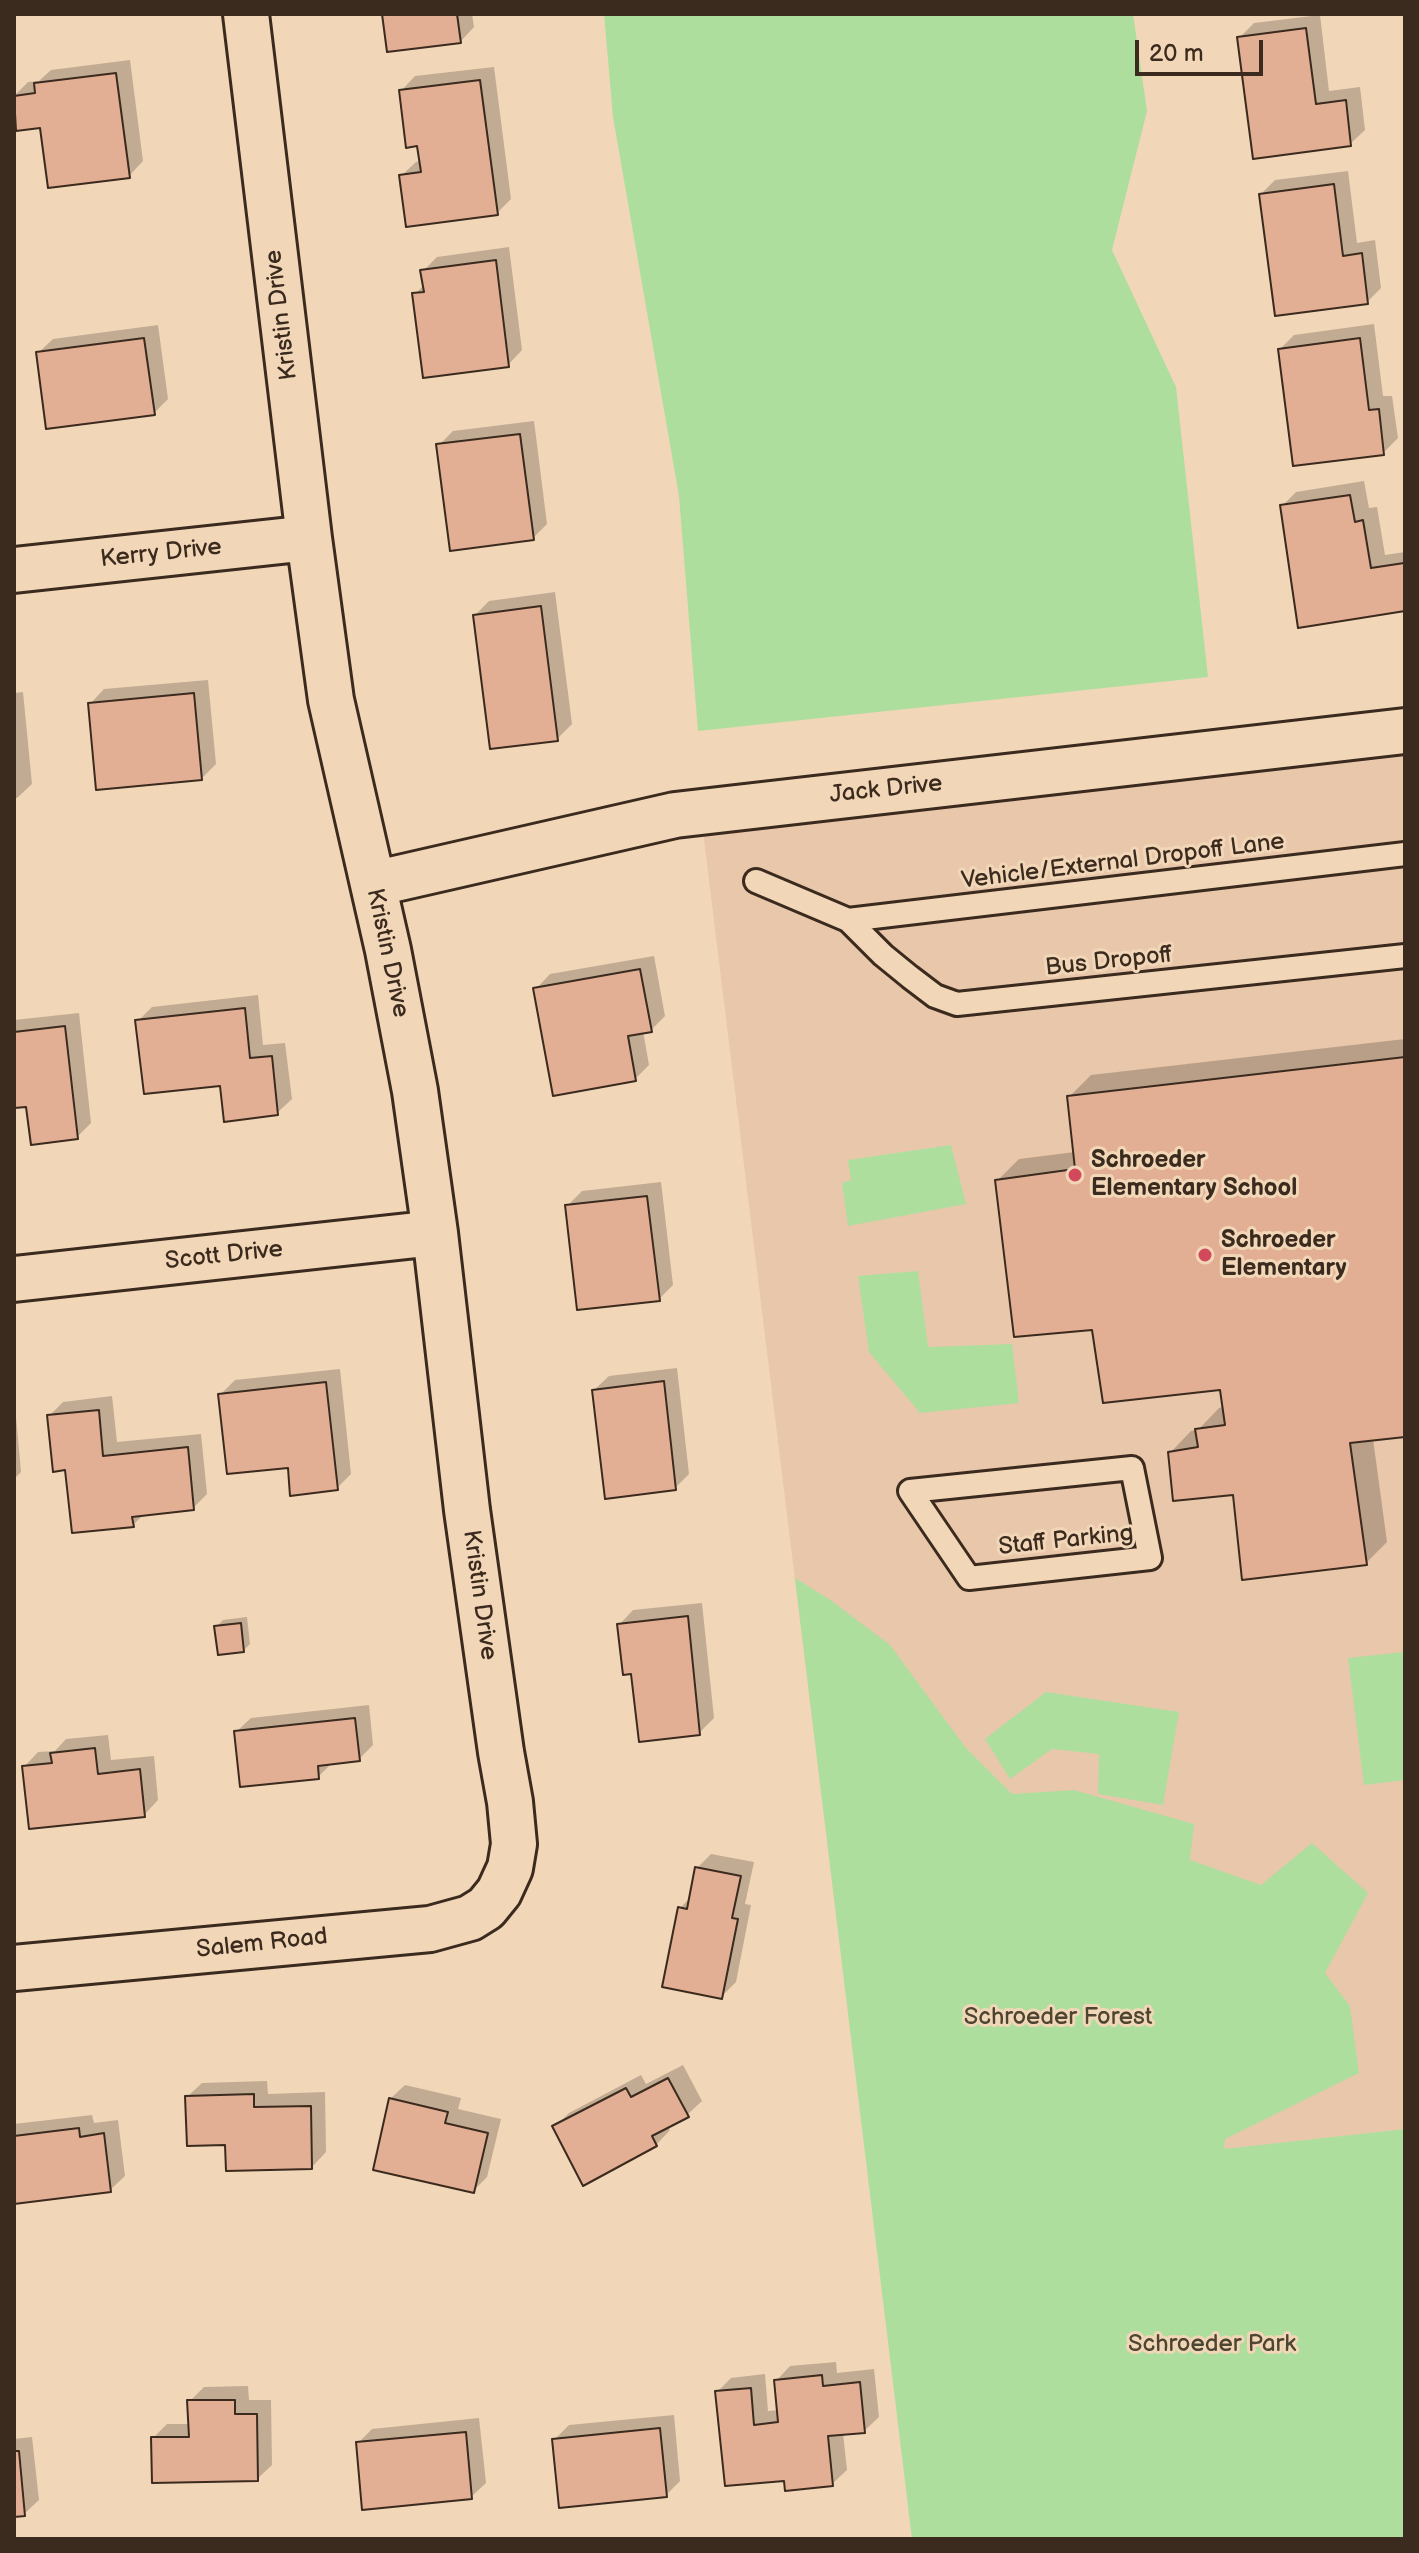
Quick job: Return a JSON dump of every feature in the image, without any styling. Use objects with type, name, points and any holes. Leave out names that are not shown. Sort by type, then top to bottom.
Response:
[{"type":"street","name":"Kristin Drive","points":[[246,14],[331,700],[373,884],[415,1091],[435,1233],[467,1510],[510,1802],[514,1844],[510,1868],[499,1892]]},
{"type":"street","name":"Kerry Drive","points":[[14,570],[309,538]]},
{"type":"street","name":"Jack Drive","points":[[373,884],[675,815],[1405,731]]},
{"type":"street","name":"Scott Drive","points":[[14,1279],[435,1233]]},
{"type":"street","name":"Salem Road","points":[[14,1968],[430,1929],[470,1918],[486,1908],[499,1892]]},
{"type":"lane","name":"Vehicle/External Dropoff Lane","points":[[848,920],[1405,854]]},
{"type":"lane","points":[[756,881],[848,920]]},
{"type":"lane","name":"Bus Dropoff","points":[[848,920],[910,977],[935,996],[957,1004],[1405,956]]},
{"type":"lane","name":"Staff Parking","points":[[1132,1468],[1150,1558],[969,1578],[910,1491],[1132,1468]]},
{"type":"shaded area","name":"Schroeder Elementary School","points":[[1405,733],[1405,2129],[870,2190],[701,815]]},
{"type":"green space","points":[[604,14],[1133,14],[1147,111],[1112,250],[1176,387],[1208,677],[698,731],[679,496],[613,117]]},
{"type":"green space","points":[[951,1145],[966,1204],[848,1226],[842,1183],[851,1180],[848,1160]]},
{"type":"green space","points":[[918,1271],[928,1347],[1012,1344],[1019,1403],[920,1413],[869,1352],[858,1276]]},
{"type":"green space","name":"Schroeder Forest","points":[[795,1578],[829,1599],[890,1645],[966,1748],[1012,1794],[1074,1790],[1194,1824],[1190,1860],[1261,1885],[1312,1843],[1368,1893],[1325,1973],[1350,2006],[1359,2073],[1225,2139],[1224,2149],[1405,2129],[1405,2539],[912,2539]]},
{"type":"green space","points":[[1405,1652],[1405,1780],[1364,1785],[1348,1658]]},
{"type":"green space","points":[[1046,1692],[1179,1712],[1163,1805],[1098,1794],[1099,1754],[1052,1749],[1010,1779],[985,1739]]},
{"type":"building","points":[[382,14],[457,14],[461,43],[387,52]]},
{"type":"building","points":[[1306,28],[1316,104],[1346,100],[1351,146],[1253,159],[1237,37]]},
{"type":"building","points":[[116,73],[130,178],[48,188],[40,128],[16,131],[14,96],[35,93],[34,83]]},
{"type":"building","points":[[480,80],[498,215],[406,227],[399,175],[421,172],[417,146],[406,148],[399,90]]},
{"type":"building","points":[[1334,184],[1343,256],[1362,253],[1368,304],[1275,316],[1259,194]]},
{"type":"building","points":[[496,260],[509,367],[423,378],[412,293],[424,292],[420,270]]},
{"type":"building","points":[[144,338],[155,415],[46,429],[36,352]]},
{"type":"building","points":[[1360,338],[1369,410],[1379,409],[1384,455],[1293,466],[1278,349]]},
{"type":"building","points":[[520,434],[534,540],[450,551],[436,444]]},
{"type":"building","points":[[1350,495],[1355,522],[1363,520],[1371,568],[1404,563],[1405,611],[1298,628],[1280,505]]},
{"type":"building","points":[[541,606],[558,741],[490,749],[473,615]]},
{"type":"building","points":[[194,693],[202,780],[96,790],[88,703]]},
{"type":"building","points":[[640,969],[652,1032],[628,1036],[636,1081],[553,1096],[533,988]]},
{"type":"building","points":[[245,1008],[250,1058],[272,1056],[278,1115],[224,1122],[220,1086],[144,1094],[135,1020]]},
{"type":"building","points":[[65,1026],[78,1139],[31,1145],[26,1107],[14,1108],[14,1032]]},
{"type":"building","name":"Schroeder Elementary","points":[[1405,1057],[1405,1437],[1350,1443],[1367,1565],[1242,1580],[1233,1495],[1173,1501],[1168,1452],[1198,1447],[1195,1429],[1225,1425],[1220,1390],[1103,1403],[1092,1330],[1014,1337],[995,1180],[1075,1169],[1067,1096]]},
{"type":"building","points":[[647,1196],[660,1301],[577,1310],[565,1205]]},
{"type":"building","points":[[664,1381],[676,1490],[605,1499],[592,1390]]},
{"type":"building","points":[[326,1382],[338,1490],[290,1496],[288,1468],[227,1474],[218,1394]]},
{"type":"building","points":[[99,1410],[103,1456],[188,1447],[194,1510],[132,1517],[134,1527],[72,1533],[65,1470],[53,1472],[47,1415]]},
{"type":"building","points":[[688,1616],[700,1735],[639,1742],[631,1674],[623,1675],[617,1624]]},
{"type":"building","points":[[241,1623],[244,1652],[218,1655],[214,1626]]},
{"type":"building","points":[[355,1718],[360,1761],[318,1766],[319,1779],[240,1787],[234,1731]]},
{"type":"building","points":[[95,1748],[98,1774],[140,1769],[145,1817],[29,1829],[22,1766],[52,1763],[50,1753]]},
{"type":"building","points":[[695,1867],[741,1876],[732,1918],[738,1919],[722,1999],[662,1987],[678,1907],[687,1909]]},
{"type":"building","points":[[668,2078],[689,2117],[652,2136],[657,2146],[583,2186],[552,2126],[626,2088],[631,2097]]},
{"type":"building","points":[[254,2094],[254,2107],[311,2106],[312,2169],[226,2171],[225,2145],[187,2146],[185,2096]]},
{"type":"building","points":[[389,2098],[448,2112],[445,2123],[488,2133],[474,2193],[373,2170]]},
{"type":"building","points":[[79,2128],[80,2137],[104,2133],[111,2192],[14,2204],[14,2136]]},
{"type":"building","points":[[822,2375],[823,2386],[860,2382],[865,2433],[828,2436],[833,2486],[785,2491],[784,2481],[725,2486],[715,2391],[751,2388],[754,2425],[778,2422],[774,2380]]},
{"type":"building","points":[[187,2400],[235,2400],[235,2414],[257,2414],[258,2481],[152,2483],[151,2437],[189,2437]]},
{"type":"building","points":[[660,2428],[667,2497],[559,2508],[552,2439]]},
{"type":"building","points":[[466,2432],[472,2499],[362,2510],[356,2442]]},
{"type":"building","points":[[14,2451],[19,2451],[25,2516],[14,2517]]},
{"type":"place","name":"Schroeder Elementary School","points":[[1075,1175]]},
{"type":"place","name":"Schroeder Elementary","points":[[1205,1255]]},
{"type":"park label","name":"Schroeder Park","points":[[1212,2345]]}]
